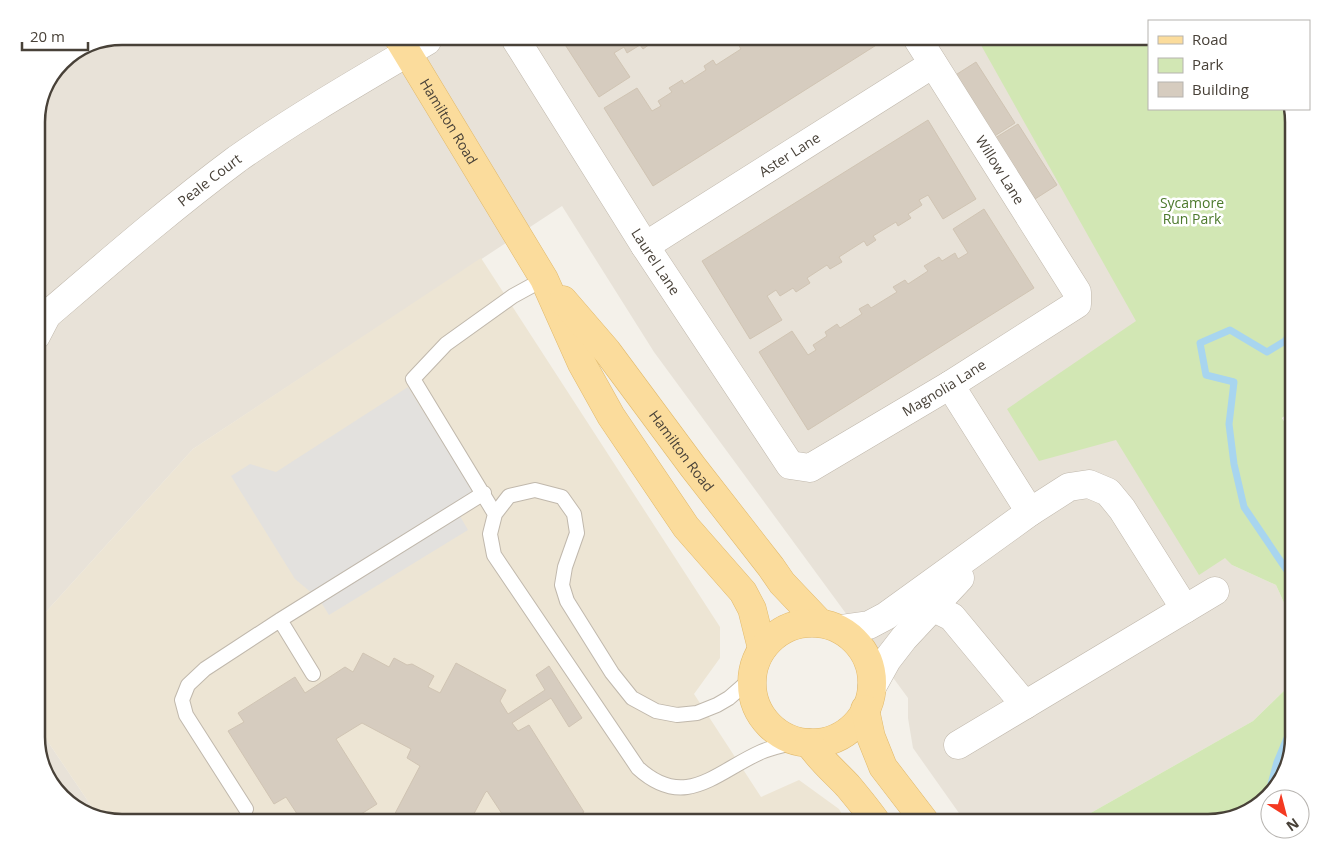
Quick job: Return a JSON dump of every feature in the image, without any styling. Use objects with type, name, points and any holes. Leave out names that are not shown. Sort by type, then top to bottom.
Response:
[{"type":"main road","name":"Hamilton Road","points":[[412,45],[544,279],[582,364],[611,416],[686,526],[743,592],[752,609],[762,649]]},
{"type":"main road","name":"Hamilton Road","points":[[544,279],[607,351],[782,583],[830,626]]},
{"type":"main road","points":[[868,698],[856,724],[842,734],[826,741],[804,742],[782,735],[769,725],[759,711],[753,695],[752,678],[755,663],[762,649],[774,636],[788,628],[804,623],[830,626],[854,640],[864,653],[871,670],[868,698],[871,737],[883,767],[919,814]]},
{"type":"main road","points":[[804,742],[865,805],[871,814]]},
{"type":"street","name":"Peale Court","points":[[45,319],[47,315],[157,221],[238,159],[412,45]]},
{"type":"street","name":"Laurel Lane","points":[[519,45],[645,246],[790,465],[810,468]]},
{"type":"street","name":"Willow Lane","points":[[921,45],[1078,292],[1077,304]]},
{"type":"street","name":"Aster Lane","points":[[645,246],[933,64]]},
{"type":"street","name":"Magnolia Lane","points":[[810,468],[950,386],[1077,304]]},
{"type":"street","points":[[950,386],[1030,512]]},
{"type":"street","points":[[830,626],[869,625],[886,616],[1030,512],[1069,487],[1088,484],[1108,492],[1122,509],[1185,609]]},
{"type":"street","points":[[868,698],[887,660],[904,638],[956,582],[1030,512]]},
{"type":"street","points":[[958,745],[1214,591]]},
{"type":"street","points":[[932,607],[952,617],[1025,705]]},
{"type":"lane","points":[[496,514],[413,379],[446,344],[513,296],[544,279]]},
{"type":"lane","points":[[752,678],[729,698],[697,713],[677,714],[656,711],[632,698],[612,673],[567,601],[562,585],[565,567],[577,533],[574,514],[562,497],[535,490],[510,496],[496,514],[490,534],[494,555],[638,768],[649,778],[660,784],[678,789],[695,786],[761,752],[804,742]]},
{"type":"lane","points":[[246,809],[186,716],[182,700],[188,685],[205,669],[280,620],[484,493]]},
{"type":"lane","points":[[280,620],[313,674]]},
{"type":"shaded area","points":[[122,45],[1004,45],[1173,300],[1232,565],[1276,585],[1285,605],[1285,690],[1253,721],[1089,814],[960,814],[913,748],[908,718],[908,698],[654,352],[562,206],[193,449],[45,613],[45,117],[53,88],[71,64],[83,55],[107,46]]},
{"type":"shaded area","points":[[481,258],[720,627],[720,658],[694,694],[761,797],[799,780],[839,809],[842,814],[122,814],[92,808],[45,737],[45,613],[193,449]]},
{"type":"shaded area","points":[[408,387],[477,497],[457,511],[468,530],[329,615],[319,599],[295,579],[231,476],[250,464],[276,472]]},
{"type":"shaded area","points":[[45,737],[92,808],[71,795],[55,776],[46,752]]},
{"type":"green space","name":"Sycamore Run Park","points":[[981,45],[1148,45],[1148,110],[1284,110],[1285,416],[1282,418],[1285,423],[1285,605],[1276,585],[1232,565],[1225,558],[1199,575],[1116,440],[1039,461],[1007,409],[1136,321]]},
{"type":"green space","points":[[1285,690],[1285,737],[1282,757],[1272,780],[1265,789],[1260,789],[1260,794],[1251,801],[1228,811],[1208,814],[1089,814],[1253,721]]},
{"type":"building","points":[[565,45],[640,45],[627,53],[624,47],[614,53],[630,77],[599,97]]},
{"type":"building","points":[[640,45],[649,45],[643,49]]},
{"type":"building","points":[[739,45],[876,45],[653,186],[604,108],[637,88],[652,111],[661,106],[658,101],[672,92],[669,88],[682,80],[684,84],[706,70],[704,66],[713,60],[716,65],[741,49]]},
{"type":"building","points":[[976,62],[1015,123],[993,137],[954,76]]},
{"type":"building","points":[[928,120],[976,199],[943,219],[928,195],[919,200],[922,205],[908,214],[911,218],[898,226],[896,222],[873,236],[876,240],[867,246],[864,241],[839,257],[842,262],[830,269],[827,265],[807,278],[810,283],[796,292],[793,288],[780,296],[776,290],[767,296],[782,320],[750,339],[702,261]]},
{"type":"building","points":[[1018,124],[1057,185],[1035,199],[995,138]]},
{"type":"building","points":[[984,209],[1034,288],[808,430],[759,352],[792,331],[808,355],[816,350],[813,345],[827,336],[825,332],[837,324],[840,328],[862,314],[859,309],[868,304],[871,308],[897,292],[893,287],[905,280],[908,284],[928,271],[924,266],[939,257],[942,261],[955,253],[958,259],[968,253],[953,229]]},
{"type":"building","points":[[363,653],[389,667],[394,658],[407,665],[412,664],[434,676],[428,687],[440,693],[456,663],[506,690],[500,701],[508,714],[545,690],[536,675],[549,666],[582,718],[569,727],[551,698],[512,723],[518,731],[529,725],[584,812],[581,814],[502,814],[487,791],[474,814],[395,814],[420,766],[407,758],[411,749],[362,723],[336,739],[377,804],[361,814],[297,814],[286,797],[274,804],[228,731],[244,722],[238,713],[295,677],[305,693],[345,667],[353,672]]},
{"type":"waterway","points":[[1285,341],[1267,352],[1230,330],[1200,343],[1206,375],[1234,382],[1229,424],[1234,464],[1244,507],[1285,568]]},
{"type":"waterway","points":[[1272,780],[1284,745]]}]
